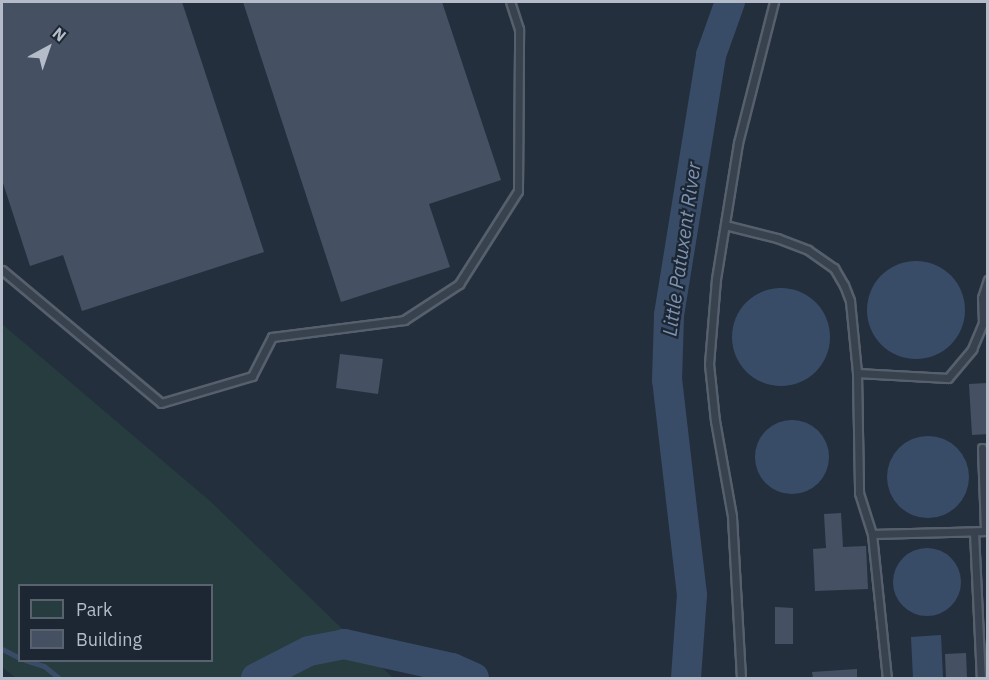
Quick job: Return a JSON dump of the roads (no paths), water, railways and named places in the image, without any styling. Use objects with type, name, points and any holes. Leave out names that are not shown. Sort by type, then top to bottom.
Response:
[{"type":"lane","points":[[2,270],[161,403],[252,376],[272,336],[404,320],[459,284],[518,191],[519,29],[510,2]]},
{"type":"lane","points":[[741,678],[732,516],[714,421],[709,364],[716,279],[725,225],[751,82],[774,2]]},
{"type":"lane","points":[[725,225],[777,238],[808,250],[834,268],[850,301],[857,373],[859,493],[872,534],[887,678]]},
{"type":"lane","points":[[857,373],[948,378],[972,349],[983,323],[987,280]]},
{"type":"lane","points":[[872,534],[986,531],[982,448]]},
{"type":"lane","points":[[974,532],[981,678]]},
{"type":"water","points":[[916,261],[935,265],[951,275],[961,291],[965,310],[961,329],[951,345],[935,355],[916,359],[897,355],[881,345],[871,329],[867,310],[871,291],[881,275],[897,265]]},
{"type":"water","points":[[781,288],[800,292],[816,302],[826,318],[830,337],[826,356],[816,372],[800,382],[781,386],[762,382],[746,372],[736,356],[732,337],[736,318],[746,302],[762,292]]},
{"type":"water","points":[[792,420],[806,423],[818,431],[826,443],[829,457],[826,471],[818,483],[806,491],[792,494],[778,491],[766,483],[758,471],[755,457],[758,443],[766,431],[778,423]]},
{"type":"water","points":[[920,436],[936,436],[951,442],[963,454],[969,469],[969,485],[963,500],[951,512],[936,518],[920,518],[905,512],[893,500],[887,485],[887,469],[893,454],[905,442]]},
{"type":"water","points":[[927,548],[940,550],[951,558],[959,569],[961,582],[959,595],[951,606],[940,614],[927,616],[914,614],[903,606],[895,595],[893,582],[895,569],[903,558],[914,550]]},
{"type":"water","points":[[941,635],[943,678],[913,678],[911,637]]},
{"type":"waterway","name":"Little Patuxent River","points":[[686,678],[692,595],[667,380],[669,315],[711,55],[730,2]]},
{"type":"waterway","name":"Little Patuxent River","points":[[256,678],[309,651],[344,644],[452,668],[474,678]]},
{"type":"waterway","points":[[2,649],[18,657]]},
{"type":"waterway","points":[[31,662],[44,666],[59,678]]}]
